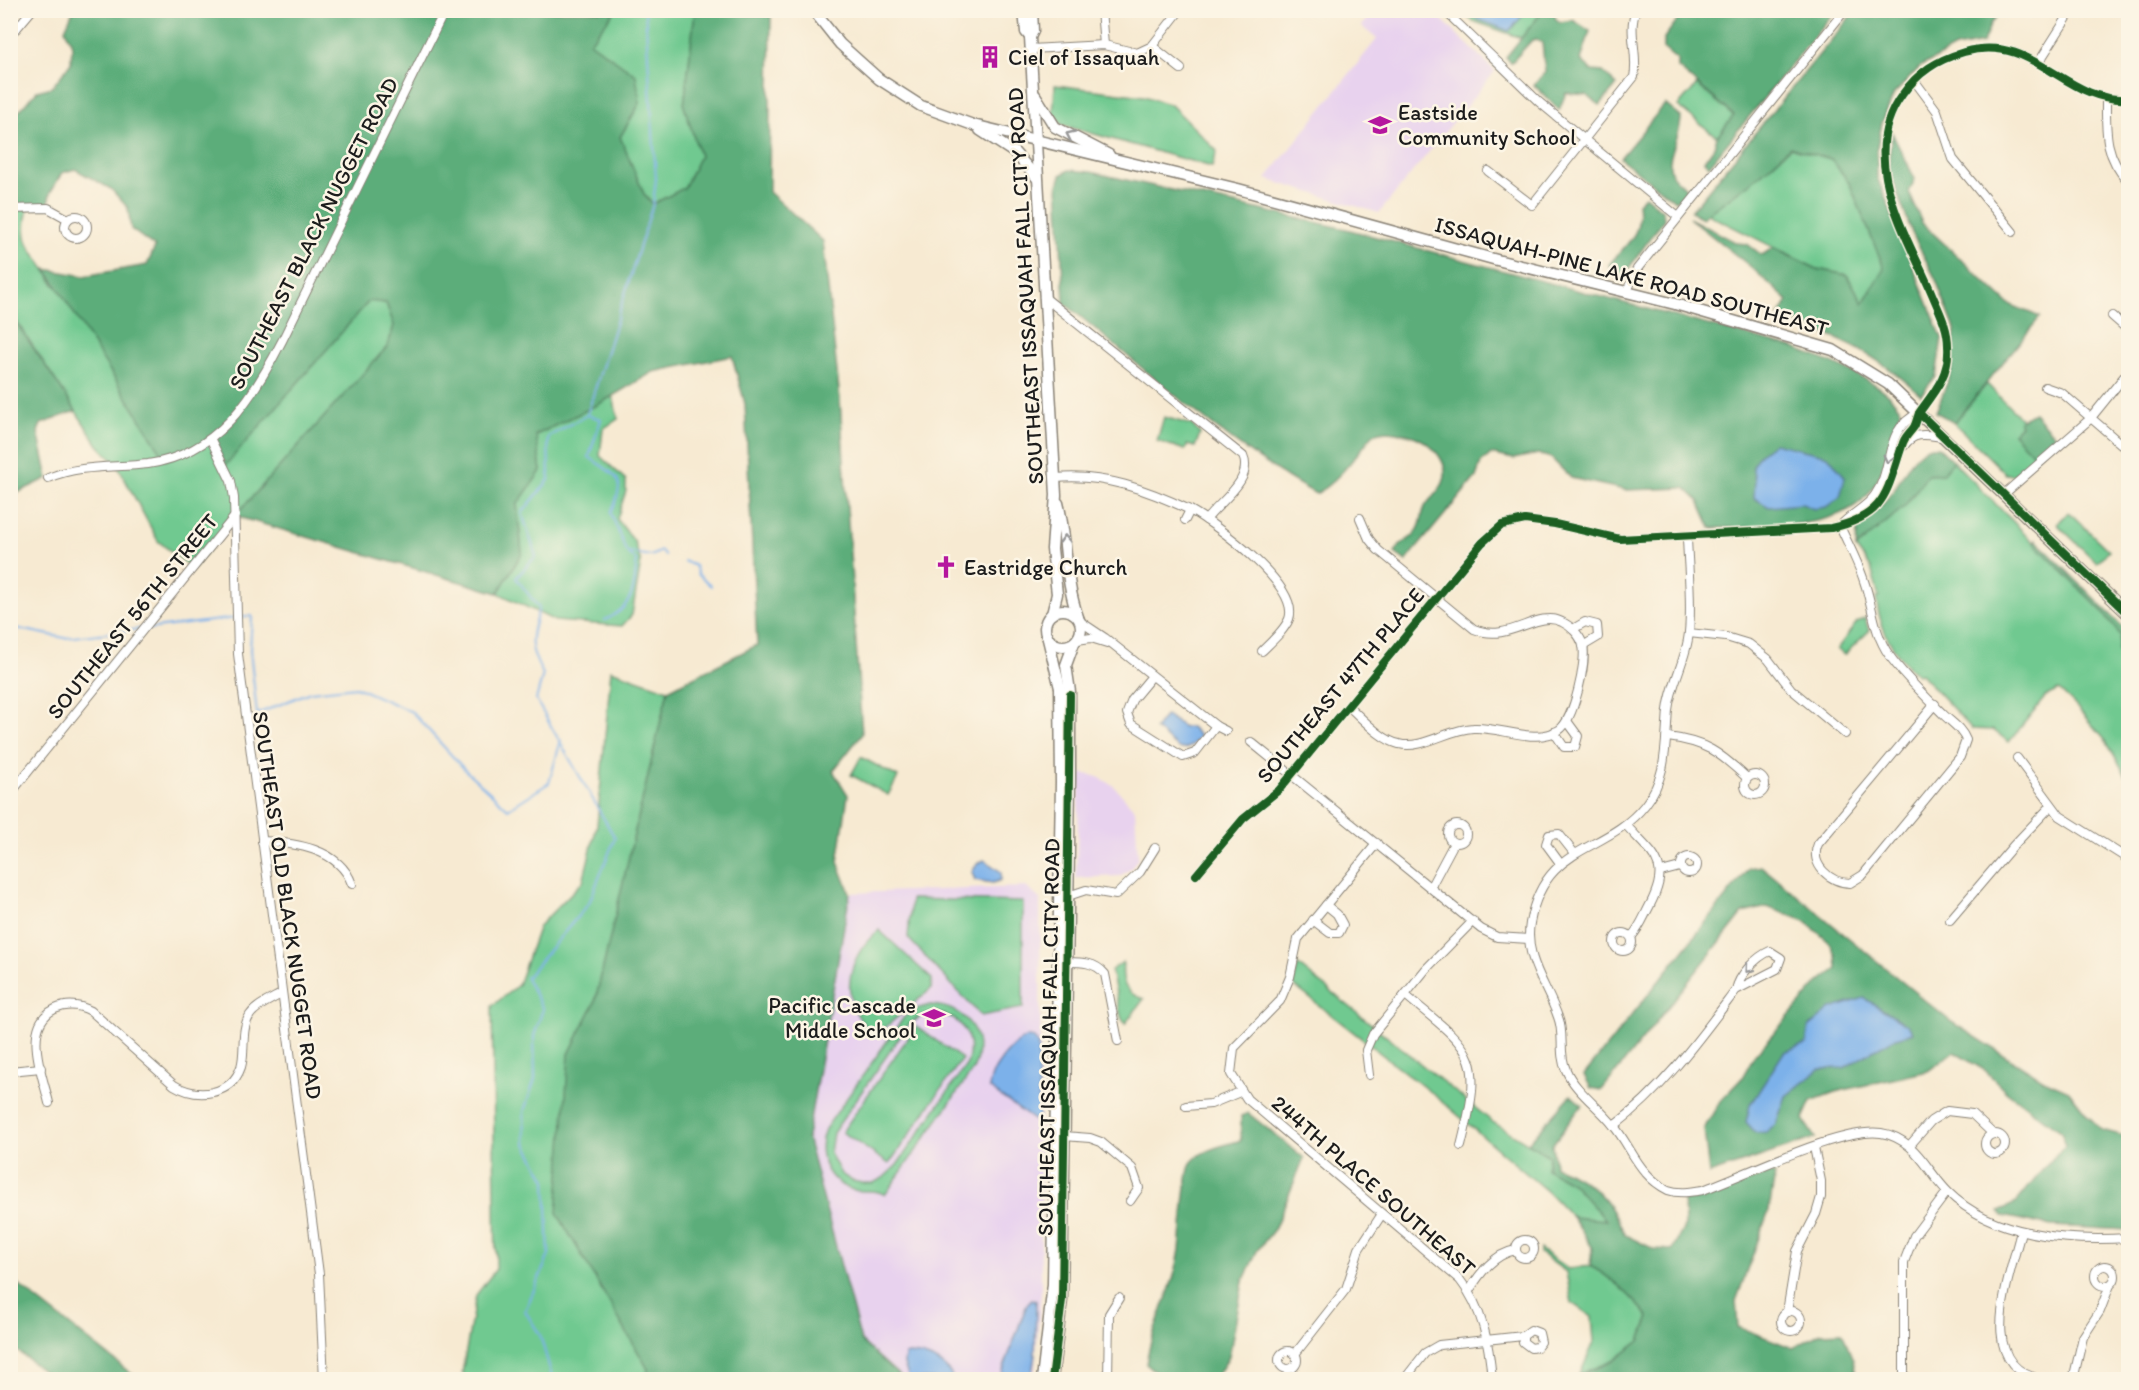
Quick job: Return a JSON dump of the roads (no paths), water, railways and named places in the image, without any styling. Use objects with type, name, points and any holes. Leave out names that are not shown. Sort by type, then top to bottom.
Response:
[{"type":"street","points":[[16,29],[32,10]]},
{"type":"street","name":"SOUTHEAST BLACK NUGGET ROAD","points":[[48,478],[82,468],[166,460],[211,440],[248,401],[273,360],[445,10]]},
{"type":"street","points":[[813,10],[840,44],[879,79],[921,106],[973,125],[1015,153],[1037,178]]},
{"type":"street","name":"SOUTHEAST ISSAQUAH FALL CITY ROAD","points":[[1024,10],[1026,32],[1031,43]]},
{"type":"street","name":"SOUTHEAST ISSAQUAH FALL CITY ROAD","points":[[1032,10],[1035,141],[1056,478],[1052,549],[1057,594],[1052,614]]},
{"type":"street","points":[[1101,10],[1104,45]]},
{"type":"street","points":[[1031,43],[1104,45],[1137,53],[1152,46],[1180,10]]},
{"type":"street","points":[[1444,10],[1539,102],[1677,216]]},
{"type":"street","points":[[1488,171],[1532,206],[1634,77],[1636,60],[1632,23],[1636,10]]},
{"type":"street","points":[[1627,291],[1637,268],[1677,216],[1845,10]]},
{"type":"street","points":[[2039,62],[2072,10]]},
{"type":"street","points":[[1152,46],[1181,69]]},
{"type":"street","points":[[2128,99],[2106,98],[2080,88],[2039,62],[2016,53],[1983,49],[1933,64],[1914,80],[1891,113],[1883,145],[1883,168],[1889,194],[1947,334],[1948,361],[1945,374],[1919,413],[1915,426],[1905,437],[1883,500],[1852,523],[1840,526],[1687,537],[1689,633],[1671,694],[1665,766],[1660,781],[1646,805],[1626,825],[1574,852],[1560,863],[1540,892],[1529,939],[1541,982],[1559,1019],[1566,1071],[1614,1126],[1645,1172],[1659,1185],[1677,1192],[1703,1190],[1814,1147],[1869,1132],[1894,1137],[1910,1145],[1947,1192],[1984,1219],[2021,1231],[2098,1239],[2128,1238]]},
{"type":"street","points":[[1914,80],[1937,111],[1953,159],[2013,232]]},
{"type":"street","points":[[1033,92],[1045,115],[1056,127],[1122,162]]},
{"type":"street","points":[[2106,98],[2106,132],[2109,151],[2128,181]]},
{"type":"street","name":"ISSAQUAH-PINE LAKE ROAD SOUTHEAST","points":[[973,125],[1238,189],[1497,260],[1627,291],[1833,350],[1880,379],[1919,413],[2128,614]]},
{"type":"street","points":[[10,209],[41,207],[68,219]]},
{"type":"street","points":[[1044,297],[1240,452],[1246,464],[1242,479],[1206,520]]},
{"type":"street","points":[[2112,316],[2128,330]]},
{"type":"street","points":[[2003,495],[2090,420],[2128,372]]},
{"type":"street","points":[[2045,387],[2062,393],[2090,420],[2128,450]]},
{"type":"street","points":[[1840,526],[1876,494],[1897,431],[1906,419],[1919,413]]},
{"type":"street","points":[[1899,455],[1913,436],[1920,434],[1942,437]]},
{"type":"street","name":"SOUTHEAST OLD BLACK NUGGET ROAD","points":[[211,440],[231,481],[235,516],[237,646],[319,1274],[324,1380]]},
{"type":"street","points":[[1056,478],[1074,476],[1105,479],[1190,510],[1206,520],[1273,576],[1289,608],[1288,619],[1262,651]]},
{"type":"street","name":"SOUTHEAST ISSAQUAH FALL CITY ROAD","points":[[1056,495],[1064,526],[1068,583],[1079,620]]},
{"type":"street","points":[[1185,520],[1190,510]]},
{"type":"street","name":"SOUTHEAST 56TH STREET","points":[[10,794],[235,516]]},
{"type":"street","points":[[1348,706],[1391,741],[1406,745],[1424,743],[1446,732],[1475,728],[1534,736],[1557,731],[1574,710],[1583,646],[1580,637],[1573,629],[1554,619],[1534,622],[1507,633],[1483,632],[1461,620],[1372,544],[1360,518]]},
{"type":"street","name":"SOUTHEAST 47TH PLACE","points":[[1197,875],[1243,819],[1273,796],[1495,529],[1512,521],[1537,521],[1620,538],[1687,537]]},
{"type":"street","points":[[1840,526],[1865,582],[1874,625],[1880,640],[1896,664],[1961,730],[1966,740],[1960,757],[1863,875],[1850,884],[1836,881],[1818,865],[1815,854],[1818,844],[1935,705]]},
{"type":"street","points":[[1112,644],[1091,638],[1060,646],[1048,639],[1045,627],[1052,614],[1068,610],[1079,620],[1112,644],[1216,726],[1226,731]]},
{"type":"street","points":[[1075,642],[1081,634],[1079,620]]},
{"type":"street","points":[[1573,629],[1588,622],[1598,628],[1596,639],[1583,646]]},
{"type":"street","points":[[1689,633],[1726,637],[1749,644],[1768,659],[1791,690],[1845,734]]},
{"type":"street","name":"SOUTHEAST ISSAQUAH FALL CITY ROAD","points":[[1042,1380],[1053,1284],[1061,782],[1060,687],[1048,639]]},
{"type":"street","name":"SOUTHEAST ISSAQUAH FALL CITY ROAD","points":[[1052,1380],[1062,1300],[1070,692],[1066,663],[1075,642]]},
{"type":"street","points":[[1152,676],[1130,705],[1127,712],[1131,724],[1183,757],[1195,753],[1216,726]]},
{"type":"street","points":[[1557,731],[1564,747],[1575,747],[1578,736],[1567,721]]},
{"type":"street","points":[[1668,737],[1712,747],[1747,778]]},
{"type":"street","points":[[1251,742],[1473,921],[1497,937],[1529,939]]},
{"type":"street","points":[[2017,758],[2051,806],[2069,823],[2128,859]]},
{"type":"street","points":[[1950,920],[2013,846],[2051,806]]},
{"type":"street","points":[[1626,825],[1657,861],[1661,872],[1657,891],[1631,938]]},
{"type":"street","points":[[1560,863],[1546,844],[1549,835],[1559,834],[1574,852]]},
{"type":"street","points":[[262,841],[302,844],[339,864],[352,884]]},
{"type":"street","points":[[1186,1106],[1211,1104],[1240,1092],[1231,1074],[1234,1048],[1280,1001],[1290,977],[1294,949],[1313,920],[1377,843]]},
{"type":"street","points":[[1431,886],[1454,843]]},
{"type":"street","points":[[1068,896],[1086,890],[1116,895],[1128,886],[1140,872],[1155,848]]},
{"type":"street","points":[[1661,872],[1680,867]]},
{"type":"street","points":[[1313,920],[1330,933],[1339,933],[1343,925],[1342,921],[1326,904]]},
{"type":"street","points":[[1369,1076],[1366,1060],[1369,1041],[1438,955],[1473,921]]},
{"type":"street","points":[[1614,1126],[1637,1108],[1673,1072],[1736,990],[1738,983],[1752,965],[1766,953],[1774,952],[1781,958],[1777,969],[1736,990]]},
{"type":"street","points":[[1067,962],[1091,964],[1105,974],[1118,1041]]},
{"type":"street","points":[[50,1103],[36,1039],[42,1020],[57,1008],[76,1005],[91,1011],[174,1085],[195,1094],[211,1094],[232,1081],[240,1067],[246,1025],[250,1016],[261,1005],[281,994]]},
{"type":"street","points":[[1405,994],[1459,1040],[1469,1058],[1474,1091],[1461,1146]]},
{"type":"street","points":[[10,1071],[41,1068]]},
{"type":"street","name":"244TH PLACE SOUTHEAST","points":[[1240,1092],[1450,1269],[1469,1291],[1488,1338],[1492,1380]]},
{"type":"street","points":[[1910,1145],[1931,1121],[1947,1111],[1972,1114],[1993,1134]]},
{"type":"street","points":[[1064,1136],[1095,1139],[1132,1168],[1139,1188],[1130,1201]]},
{"type":"street","points":[[1787,1312],[1797,1251],[1812,1224],[1821,1197],[1821,1181],[1814,1147]]},
{"type":"street","points":[[1904,1380],[1904,1262],[1914,1236],[1947,1192]]},
{"type":"street","points":[[1295,1354],[1346,1289],[1359,1249],[1382,1214]]},
{"type":"street","points":[[2021,1231],[2001,1315],[2002,1347],[2008,1362],[2014,1367],[2033,1377],[2047,1380]]},
{"type":"street","points":[[1469,1291],[1494,1260],[1507,1251],[1516,1250]]},
{"type":"street","points":[[2073,1380],[2083,1338],[2100,1311],[2110,1285]]},
{"type":"street","points":[[1108,1380],[1109,1314],[1119,1299]]},
{"type":"street","points":[[1404,1380],[1425,1353],[1438,1345],[1523,1336]]},
{"type":"water","points":[[1468,11],[1527,11],[1509,31],[1477,19]]},
{"type":"water","points":[[1774,443],[1828,456],[1845,477],[1840,497],[1826,507],[1814,509],[1802,504],[1769,507],[1754,498],[1755,480],[1752,466],[1760,454]]},
{"type":"water","points":[[1166,715],[1184,727],[1191,727],[1200,736],[1187,748],[1177,747],[1155,729]]},
{"type":"water","points":[[984,860],[1001,872],[1001,880],[993,883],[975,880],[972,872],[977,864]]},
{"type":"water","points":[[1864,998],[1908,1025],[1913,1033],[1893,1039],[1844,1068],[1820,1069],[1786,1096],[1776,1124],[1766,1132],[1756,1133],[1746,1122],[1750,1105],[1784,1052],[1806,1044],[1809,1027],[1831,1009]]},
{"type":"water","points":[[1028,1037],[1034,1038],[1038,1045],[1039,1116],[1035,1121],[989,1088],[993,1073],[1002,1058],[1021,1040]]},
{"type":"water","points":[[1032,1299],[1036,1301],[1035,1355],[1031,1379],[1000,1379],[1027,1304]]},
{"type":"water","points":[[905,1355],[935,1360],[946,1368],[953,1379],[909,1379],[904,1364]]},
{"type":"waterway","points":[[553,1380],[540,1335],[525,1311],[549,1255],[546,1180],[525,1142],[524,1111],[535,1079],[534,1036],[543,1009],[526,978],[589,903],[615,838],[536,700],[543,674],[532,649],[532,635],[539,608],[516,578],[536,556],[522,513],[549,480],[548,437],[587,415],[653,204],[656,179],[645,10]]},
{"type":"waterway","points":[[588,415],[601,419],[589,457],[617,479],[619,492],[611,513],[626,551],[636,560],[631,596],[621,610],[605,620]]},
{"type":"waterway","points":[[627,552],[651,556],[661,551],[665,556]]},
{"type":"waterway","points":[[684,561],[695,566],[698,574],[711,586]]},
{"type":"waterway","points":[[147,629],[252,616],[250,650],[257,714],[310,692],[356,687],[412,712],[465,770],[508,809],[549,783],[561,740]]},
{"type":"waterway","points":[[10,627],[65,638],[141,629]]},
{"type":"place","name":"Ciel of Issaquah","points":[[990,57]]},
{"type":"place","name":"Eastside Community School","points":[[1380,125]]},
{"type":"place","name":"Eastridge Church","points":[[946,567]]},
{"type":"place","name":"Pacific Cascade Middle School","points":[[934,1018]]}]
